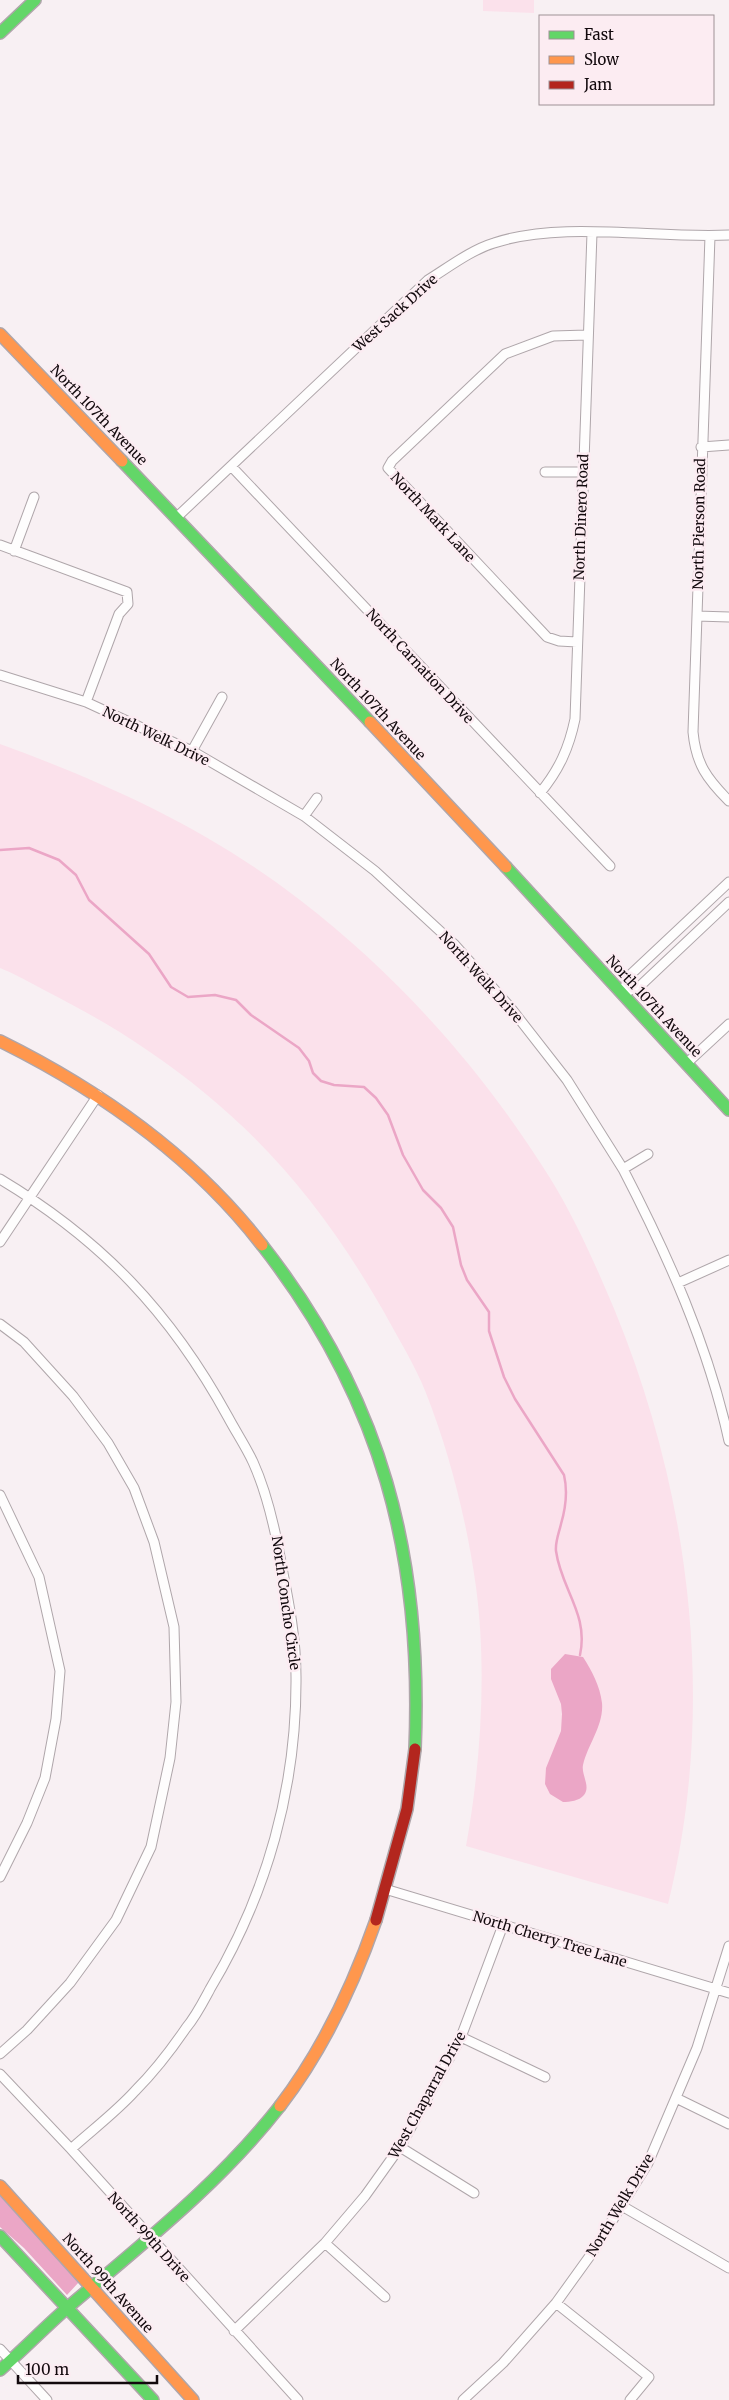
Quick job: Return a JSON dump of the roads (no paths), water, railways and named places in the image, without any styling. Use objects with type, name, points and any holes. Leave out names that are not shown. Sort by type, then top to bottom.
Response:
[{"type":"street","points":[[0,33],[35,0]]},
{"type":"street","name":"West Sack Drive","points":[[177,517],[428,280],[463,258],[494,243],[546,232],[729,235]]},
{"type":"street","name":"North Dinero Road","points":[[540,793],[560,765],[573,730],[592,233]]},
{"type":"street","name":"North Pierson Road","points":[[710,236],[701,447],[693,732],[695,752],[712,784],[729,802]]},
{"type":"street","name":"North 107th Avenue","points":[[0,334],[177,517],[623,993],[729,1110]]},
{"type":"street","name":"North Mark Lane","points":[[577,642],[560,641],[547,637],[388,468],[392,461],[505,354],[553,336],[587,335]]},
{"type":"street","points":[[701,447],[729,446]]},
{"type":"street","name":"North Carnation Drive","points":[[231,466],[610,866]]},
{"type":"street","points":[[545,472],[583,472]]},
{"type":"street","points":[[14,551],[34,497]]},
{"type":"street","points":[[0,545],[127,592],[128,604],[119,614],[86,702]]},
{"type":"street","points":[[697,616],[729,617]]},
{"type":"street","name":"North Welk Drive","points":[[0,675],[86,702],[192,751],[304,816],[374,871],[454,944],[510,1007],[567,1080],[623,1169],[678,1283],[719,1396],[729,1441]]},
{"type":"street","points":[[192,751],[222,697]]},
{"type":"street","points":[[304,816],[317,798]]},
{"type":"street","points":[[623,993],[629,976],[729,882]]},
{"type":"street","points":[[623,993],[640,986],[729,902]]},
{"type":"street","points":[[687,1064],[729,1024]]},
{"type":"street","points":[[0,1041],[98,1095],[151,1133],[214,1188],[264,1247],[301,1298],[335,1356],[361,1409],[381,1460],[397,1520],[411,1598],[415,1689],[415,1744],[408,1806],[370,1940],[346,1997],[314,2057],[273,2116],[227,2170],[151,2239],[67,2309],[0,2370]]},
{"type":"street","points":[[0,1242],[98,1095]]},
{"type":"street","points":[[623,1169],[648,1154]]},
{"type":"street","name":"North Concho Circle","points":[[0,1179],[30,1197],[72,1228],[129,1279],[154,1305],[183,1343],[212,1387],[254,1464],[275,1528],[288,1599],[296,1674],[293,1752],[278,1830],[259,1891],[230,1957],[188,2026],[136,2091],[71,2149]]},
{"type":"street","points":[[678,1283],[729,1260]]},
{"type":"street","points":[[0,1324],[24,1342],[73,1396],[108,1443],[134,1488],[154,1542],[174,1627],[176,1702],[170,1758],[151,1847],[116,1920],[70,1983],[27,2030],[0,2054]]},
{"type":"street","points":[[719,1396],[729,1393]]},
{"type":"street","points":[[0,1495],[39,1577],[60,1671],[56,1719],[45,1778],[27,1823],[0,1876]]},
{"type":"street","name":"North Cherry Tree Lane","points":[[385,1889],[729,1993]]},
{"type":"street","name":"West Chaparral Drive","points":[[234,2331],[325,2243],[365,2196],[400,2147],[461,2036],[503,1925]]},
{"type":"street","name":"North Welk Drive","points":[[463,2400],[504,2363],[556,2303],[622,2206],[648,2163],[697,2048],[729,1946]]},
{"type":"street","points":[[461,2036],[545,2077]]},
{"type":"street","name":"North 99th Drive","points":[[0,2074],[71,2149],[298,2400]]},
{"type":"street","points":[[676,2098],[729,2124]]},
{"type":"street","points":[[400,2147],[474,2193]]},
{"type":"street","name":"North 99th Avenue","points":[[0,2186],[193,2400]]},
{"type":"street","points":[[622,2206],[729,2268]]},
{"type":"street","points":[[0,2236],[153,2400]]},
{"type":"street","points":[[325,2243],[386,2297]]},
{"type":"street","points":[[556,2303],[650,2377],[630,2400]]},
{"type":"street","points":[[0,2349],[47,2400]]},
{"type":"waterway","points":[[0,850],[29,848],[59,860],[76,875],[89,900],[149,954],[171,987],[188,997],[215,995],[236,1000],[251,1015],[299,1048],[309,1061],[313,1073],[321,1081],[334,1085],[364,1087],[376,1098],[388,1115],[403,1155],[423,1190],[441,1208],[453,1227],[461,1265],[467,1280],[489,1312],[489,1331],[504,1377],[515,1399],[564,1475],[566,1500],[556,1551],[563,1578],[578,1614],[582,1640],[580,1655]]}]
